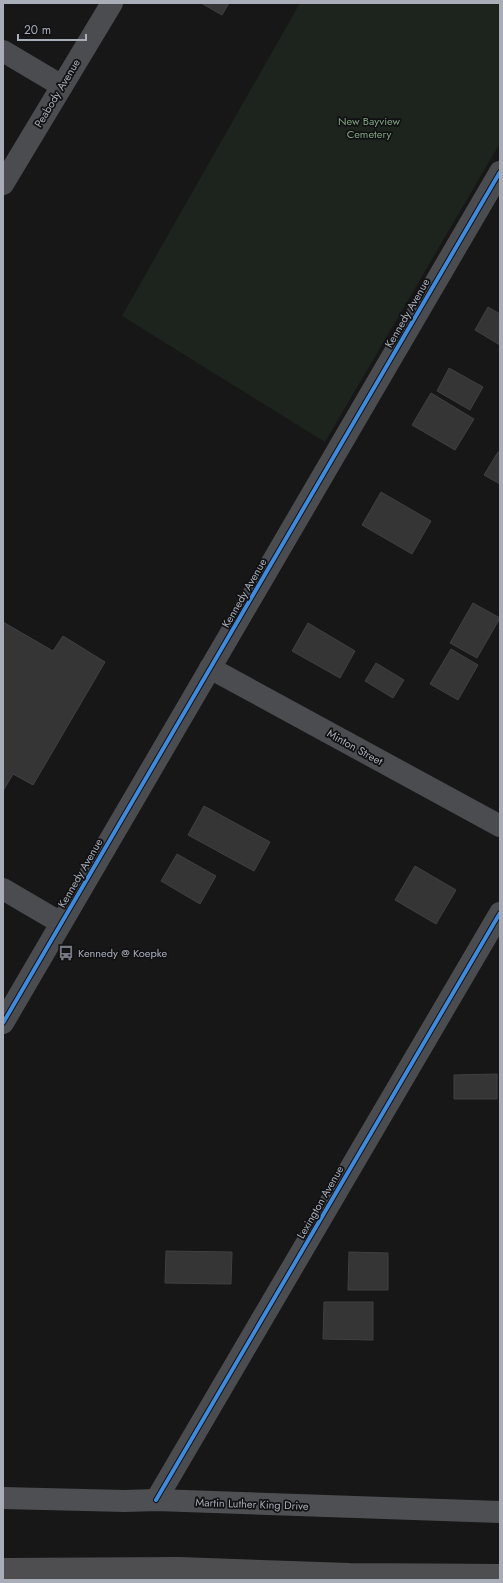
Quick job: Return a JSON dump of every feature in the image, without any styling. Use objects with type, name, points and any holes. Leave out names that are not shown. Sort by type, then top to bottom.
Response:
[{"type":"highway","points":[[3,1569],[179,1568],[349,1574],[500,1575]]},
{"type":"highway","points":[[297,1580],[349,1574]]},
{"type":"main road","name":"Martin Luther King Drive","points":[[3,1498],[156,1500],[500,1512]]},
{"type":"street","name":"Peabody Avenue","points":[[3,184],[112,3]]},
{"type":"street","points":[[3,52],[62,86]]},
{"type":"street","name":"Kennedy Avenue","points":[[3,1023],[500,172]]},
{"type":"street","name":"Minton Street","points":[[210,668],[500,826]]},
{"type":"street","points":[[3,889],[61,923]]},
{"type":"street","name":"Lexington Avenue","points":[[156,1500],[500,913]]},
{"type":"green space","name":"New Bayview Cemetery","points":[[300,3],[500,3],[500,143],[325,442],[122,316]]},
{"type":"building","points":[[201,3],[229,3],[222,15]]},
{"type":"building","points":[[488,307],[500,314],[500,345],[475,330]]},
{"type":"building","points":[[449,368],[483,387],[470,410],[437,391]]},
{"type":"building","points":[[431,393],[474,419],[455,450],[412,425]]},
{"type":"building","points":[[498,452],[500,453],[500,484],[484,475]]},
{"type":"building","points":[[381,492],[431,521],[412,554],[362,525]]},
{"type":"building","points":[[473,603],[500,618],[477,658],[450,643]]},
{"type":"building","points":[[3,622],[53,651],[63,636],[105,662],[33,785],[13,774],[3,791]]},
{"type":"building","points":[[308,623],[355,651],[340,678],[292,651]]},
{"type":"building","points":[[451,649],[478,665],[458,700],[430,684]]},
{"type":"building","points":[[376,663],[404,680],[393,698],[365,681]]},
{"type":"building","points":[[204,806],[270,842],[254,871],[188,835]]},
{"type":"building","points":[[177,854],[216,876],[200,904],[161,881]]},
{"type":"building","points":[[415,866],[456,890],[436,924],[395,900]]},
{"type":"building","points":[[497,1074],[497,1099],[454,1099],[454,1075]]},
{"type":"building","points":[[166,1251],[232,1252],[231,1284],[165,1283]]},
{"type":"building","points":[[349,1252],[388,1253],[388,1290],[348,1290]]},
{"type":"building","points":[[324,1302],[373,1302],[373,1340],[323,1339]]},
{"type":"cycle path","points":[[3,1023],[500,172]]},
{"type":"cycle path","points":[[156,1500],[500,913]]},
{"type":"place","name":"Kennedy @ Koepke","points":[[66,953]]}]
